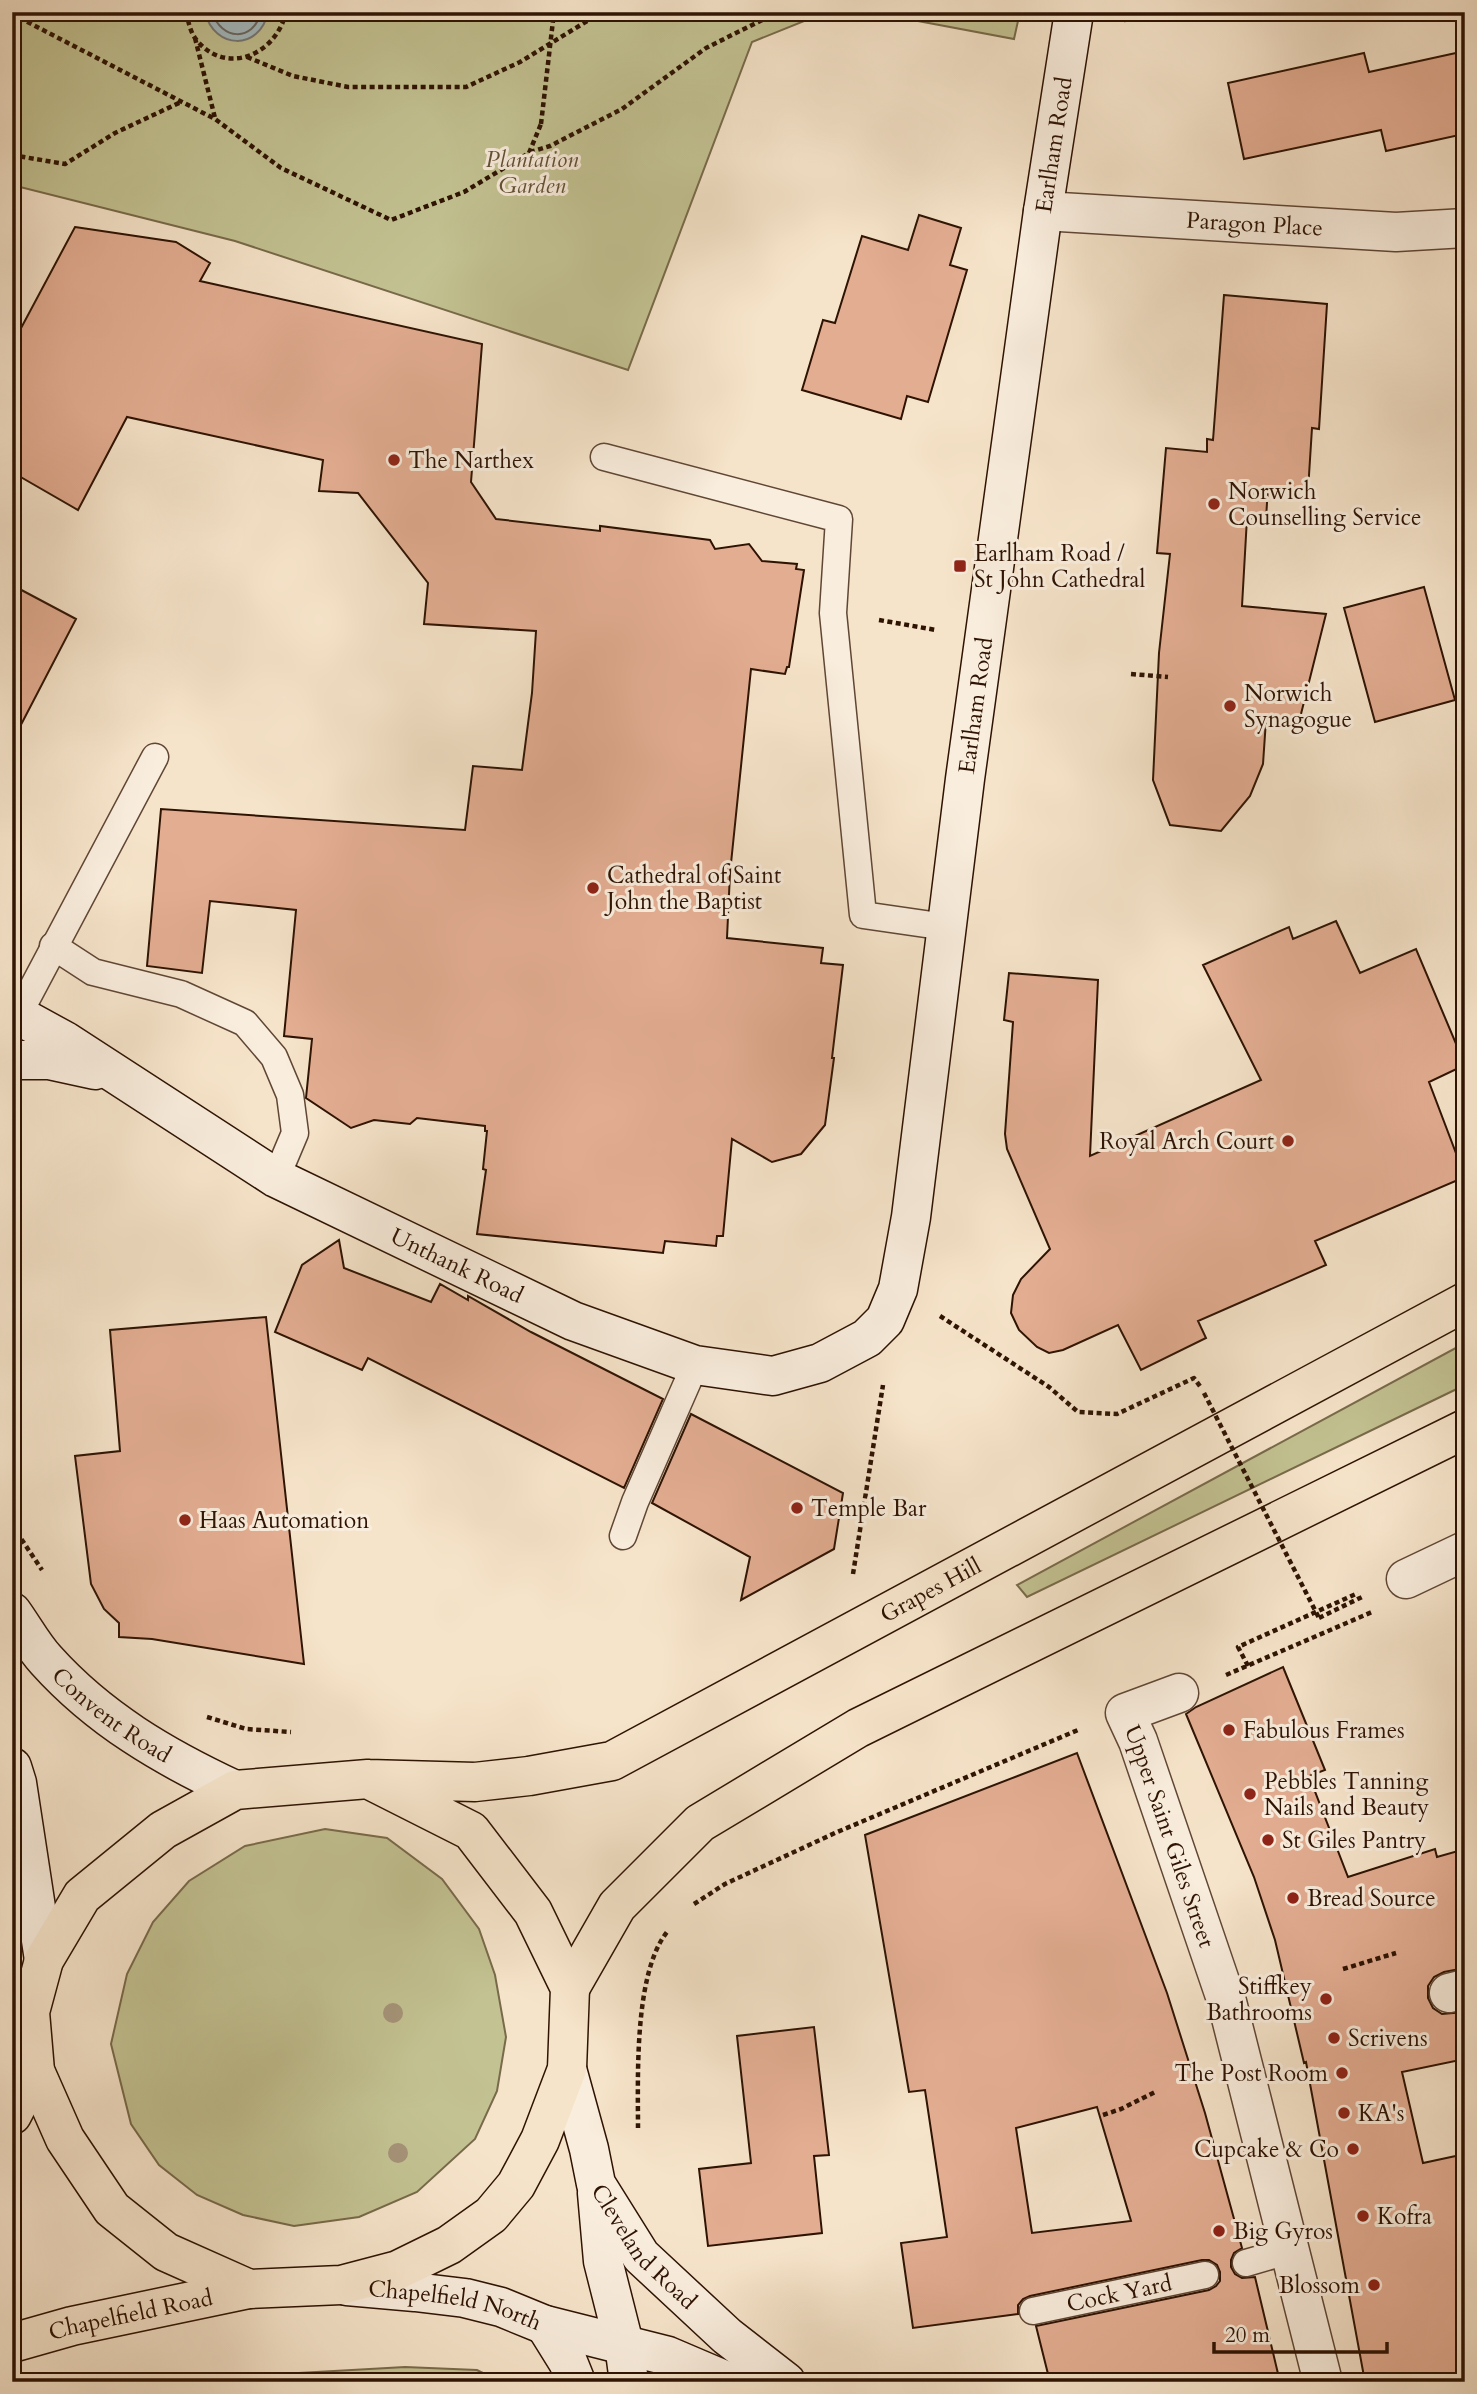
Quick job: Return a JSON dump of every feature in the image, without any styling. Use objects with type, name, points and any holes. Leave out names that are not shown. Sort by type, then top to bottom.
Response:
[{"type":"main road","name":"Earlham Road","points":[[820,1363],[867,1338],[886,1320],[898,1289],[911,1217],[946,927],[1043,211],[1074,12]]},
{"type":"main road","name":"Paragon Place","points":[[1043,211],[1396,232],[1465,228]]},
{"type":"main road","name":"Unthank Road","points":[[14,1013],[121,1076],[276,1178],[573,1321],[695,1365],[773,1376],[820,1363]]},
{"type":"main road","name":"Unthank Road","points":[[12,1060],[49,1060],[121,1076]]},
{"type":"main road","name":"Grapes Hill","points":[[235,1790],[368,1779],[475,1782],[529,1776],[612,1761],[1465,1302]]},
{"type":"main road","points":[[570,1988],[617,1906],[700,1823],[858,1728],[1465,1429]]},
{"type":"main road","points":[[1406,1579],[1465,1551]]},
{"type":"main road","name":"Convent Road","points":[[12,1612],[45,1658],[89,1702],[121,1728],[187,1768],[235,1790]]},
{"type":"main road","name":"Upper Saint Giles Street","points":[[1179,1693],[1125,1713],[1139,1741],[1227,2002],[1323,2382]]},
{"type":"main road","points":[[12,1767],[17,1783],[44,1960]]},
{"type":"main road","points":[[368,1779],[471,1831],[533,1912],[570,1988]]},
{"type":"main road","points":[[235,1790],[163,1830],[82,1896],[44,1960],[30,2012],[35,2071],[65,2139],[112,2209],[166,2252],[249,2289]]},
{"type":"main road","name":"Chapelfield Road","points":[[12,2343],[72,2326],[249,2289],[341,2285],[398,2270],[449,2245],[491,2215],[516,2185],[534,2151],[567,2069],[570,1988]]},
{"type":"main road","name":"Cleveland Road","points":[[567,2069],[596,2184],[640,2256],[727,2336],[786,2382]]},
{"type":"main road","points":[[12,2115],[35,2071]]},
{"type":"main road","points":[[596,2184],[603,2261],[624,2344],[629,2382]]},
{"type":"main road","name":"Chapelfield North","points":[[341,2285],[465,2298],[500,2307],[545,2325],[568,2362],[576,2382]]},
{"type":"main road","points":[[545,2325],[668,2356],[729,2382]]},
{"type":"lane","points":[[604,457],[839,519],[832,612],[863,915],[946,927]]},
{"type":"lane","points":[[14,1013],[24,1004],[155,757]]},
{"type":"lane","points":[[53,946],[93,972],[181,993],[245,1023],[274,1057],[290,1095],[295,1133],[276,1178]]},
{"type":"lane","points":[[623,1536],[635,1502],[695,1365]]},
{"type":"lane","points":[[1246,2263],[1291,2250]]},
{"type":"lane","name":"Cock Yard","points":[[1032,2311],[1205,2275]]},
{"type":"path","points":[[186,12],[195,37],[215,119]]},
{"type":"path","points":[[195,37],[211,52],[229,58],[247,57],[265,49],[275,39],[283,26],[286,12]]},
{"type":"path","points":[[435,12],[450,19],[478,12]]},
{"type":"path","points":[[529,153],[541,124],[554,12]]},
{"type":"path","points":[[247,57],[293,76],[348,87],[466,87],[520,62],[602,12]]},
{"type":"path","points":[[12,14],[215,119],[281,168],[391,220],[464,192],[529,153],[550,146],[622,109],[706,48],[778,12]]},
{"type":"path","points":[[12,155],[65,164],[116,133],[182,102]]},
{"type":"path","points":[[832,612],[985,638]]},
{"type":"path","points":[[1131,674],[1168,677]]},
{"type":"path","points":[[898,1289],[1049,1387],[1078,1412],[1117,1414],[1194,1378],[1319,1618],[1367,1595]]},
{"type":"path","points":[[852,1583],[883,1382]]},
{"type":"path","points":[[12,1525],[44,1573]]},
{"type":"path","points":[[1248,1666],[1238,1647],[1347,1597],[1406,1579]]},
{"type":"path","points":[[1221,1677],[1375,1611],[1371,1603]]},
{"type":"path","points":[[683,1911],[725,1884],[835,1833],[1125,1713]]},
{"type":"path","points":[[205,1716],[246,1729],[301,1732]]},
{"type":"path","points":[[638,2133],[641,2021],[649,1969],[662,1938],[669,1929]]},
{"type":"path","points":[[1343,1969],[1396,1953]]},
{"type":"path","points":[[1103,2115],[1157,2091]]},
{"type":"green space","name":"Plantation Garden","points":[[12,12],[861,12],[819,15],[752,42],[628,370],[235,241],[12,185]]},
{"type":"green space","points":[[870,12],[1020,12],[1014,39]]},
{"type":"green space","points":[[1465,1343],[1465,1385],[1027,1597],[1017,1585]]},
{"type":"green space","points":[[325,1829],[387,1838],[442,1879],[479,1929],[495,1975],[506,2037],[497,2091],[475,2139],[417,2192],[359,2217],[294,2226],[243,2215],[197,2195],[159,2165],[131,2124],[111,2044],[127,1974],[153,1922],[189,1881],[245,1846]]},
{"type":"green space","points":[[405,2367],[477,2370],[501,2382],[224,2382],[229,2377]]},
{"type":"water","points":[[205,12],[268,12],[256,34],[237,41],[218,34],[210,25]]},
{"type":"building","points":[[1465,51],[1464,134],[1386,151],[1381,130],[1244,159],[1228,83],[1364,53],[1369,72]]},
{"type":"building","points":[[919,215],[961,228],[950,265],[967,270],[928,402],[907,396],[901,419],[802,390],[823,320],[835,323],[862,236],[908,250]]},
{"type":"building","name":"Cathedral of Saint John the Baptist","points":[[75,227],[176,242],[210,263],[200,281],[482,344],[471,482],[496,519],[600,531],[600,526],[710,540],[715,549],[749,544],[762,561],[797,564],[796,569],[804,570],[789,667],[785,674],[751,669],[730,873],[727,938],[823,948],[821,963],[843,965],[834,1058],[825,1125],[801,1154],[772,1162],[732,1139],[723,1236],[717,1236],[716,1246],[665,1241],[663,1253],[477,1234],[486,1170],[483,1169],[487,1131],[485,1126],[417,1118],[410,1124],[374,1120],[351,1128],[306,1098],[312,1039],[284,1036],[296,910],[210,901],[202,973],[147,966],[161,809],[465,830],[473,766],[522,770],[532,693],[536,631],[424,624],[428,583],[358,493],[319,491],[323,460],[127,417],[78,510],[12,472],[12,345]]},
{"type":"building","points":[[1224,295],[1327,304],[1319,429],[1312,428],[1308,491],[1268,487],[1266,519],[1247,518],[1242,606],[1326,614],[1299,722],[1266,720],[1263,764],[1250,796],[1221,831],[1170,825],[1153,780],[1159,653],[1170,554],[1157,553],[1166,448],[1207,452],[1207,439],[1213,440]]},
{"type":"building","points":[[12,585],[76,619],[12,742]]},
{"type":"building","points":[[1424,587],[1455,700],[1375,722],[1344,608]]},
{"type":"building","name":"Royal Arch Court","points":[[1336,921],[1360,973],[1416,949],[1465,1065],[1429,1082],[1465,1177],[1315,1241],[1326,1265],[1198,1321],[1206,1338],[1141,1370],[1118,1325],[1063,1350],[1049,1353],[1037,1347],[1019,1330],[1011,1313],[1013,1295],[1021,1279],[1050,1249],[1007,1149],[1005,1134],[1013,1022],[1004,1020],[1009,973],[1098,980],[1090,1156],[1261,1080],[1203,965],[1289,927],[1293,939]]},
{"type":"building","points":[[339,1240],[344,1268],[431,1302],[440,1284],[468,1300],[468,1296],[531,1332],[663,1399],[624,1488],[368,1358],[362,1370],[275,1332],[302,1265]]},
{"type":"building","name":"Haas Automation","points":[[266,1317],[304,1664],[152,1639],[119,1637],[119,1623],[104,1609],[91,1584],[75,1456],[120,1451],[110,1330]]},
{"type":"building","name":"Temple Bar","points":[[691,1414],[843,1493],[834,1549],[741,1600],[750,1557],[652,1503]]},
{"type":"building","points":[[1283,1667],[1325,1770],[1309,1776],[1348,1877],[1435,1849],[1437,1857],[1465,1849],[1465,1968],[1434,1977],[1428,1986],[1428,1998],[1433,2008],[1442,2014],[1465,2012],[1465,2059],[1402,2072],[1423,2163],[1465,2154],[1465,2382],[1365,2382],[1306,2062],[1304,2063],[1275,1940],[1254,1877],[1186,1714]]},
{"type":"building","points":[[1077,1753],[1167,1993],[1205,2113],[1242,2248],[1234,2253],[1231,2267],[1235,2274],[1242,2278],[1255,2277],[1280,2382],[1050,2382],[1036,2326],[1209,2290],[1220,2281],[1220,2272],[1217,2265],[1209,2260],[1030,2296],[1018,2305],[1018,2314],[913,2328],[901,2243],[947,2237],[925,2090],[909,2092],[865,1835]],"holes":[[[1097,2107],[1131,2221],[1032,2233],[1016,2128]]]},
{"type":"building","points":[[814,2027],[829,2155],[814,2156],[822,2233],[708,2246],[699,2169],[751,2163],[737,2036]]},
{"type":"place","name":"The Narthex","points":[[394,460]]},
{"type":"place","name":"Norwich Counselling Service","points":[[1214,504]]},
{"type":"place","name":"Earlham Road / St John Cathedral","points":[[960,566]]},
{"type":"place","name":"Norwich Synagogue","points":[[1230,706]]},
{"type":"place","name":"Cathedral of Saint John the Baptist","points":[[593,888]]},
{"type":"place","name":"Royal Arch Court","points":[[1288,1141]]},
{"type":"place","name":"Temple Bar","points":[[797,1508]]},
{"type":"place","name":"Haas Automation","points":[[185,1520]]},
{"type":"place","name":"Fabulous Frames","points":[[1229,1730]]},
{"type":"place","name":"Pebbles Tanning Nails and Beauty","points":[[1250,1794]]},
{"type":"place","name":"St Giles Pantry","points":[[1268,1840]]},
{"type":"place","name":"Bread Source","points":[[1293,1898]]},
{"type":"place","name":"Stiffkey Bathrooms","points":[[1326,1999]]},
{"type":"place","name":"Scrivens","points":[[1334,2038]]},
{"type":"place","name":"The Post Room","points":[[1342,2073]]},
{"type":"place","name":"KA's","points":[[1344,2113]]},
{"type":"place","name":"Cupcake & Co","points":[[1353,2149]]},
{"type":"place","name":"Kofra","points":[[1363,2216]]},
{"type":"place","name":"Big Gyros","points":[[1219,2231]]},
{"type":"place","name":"Blossom","points":[[1374,2285]]}]
